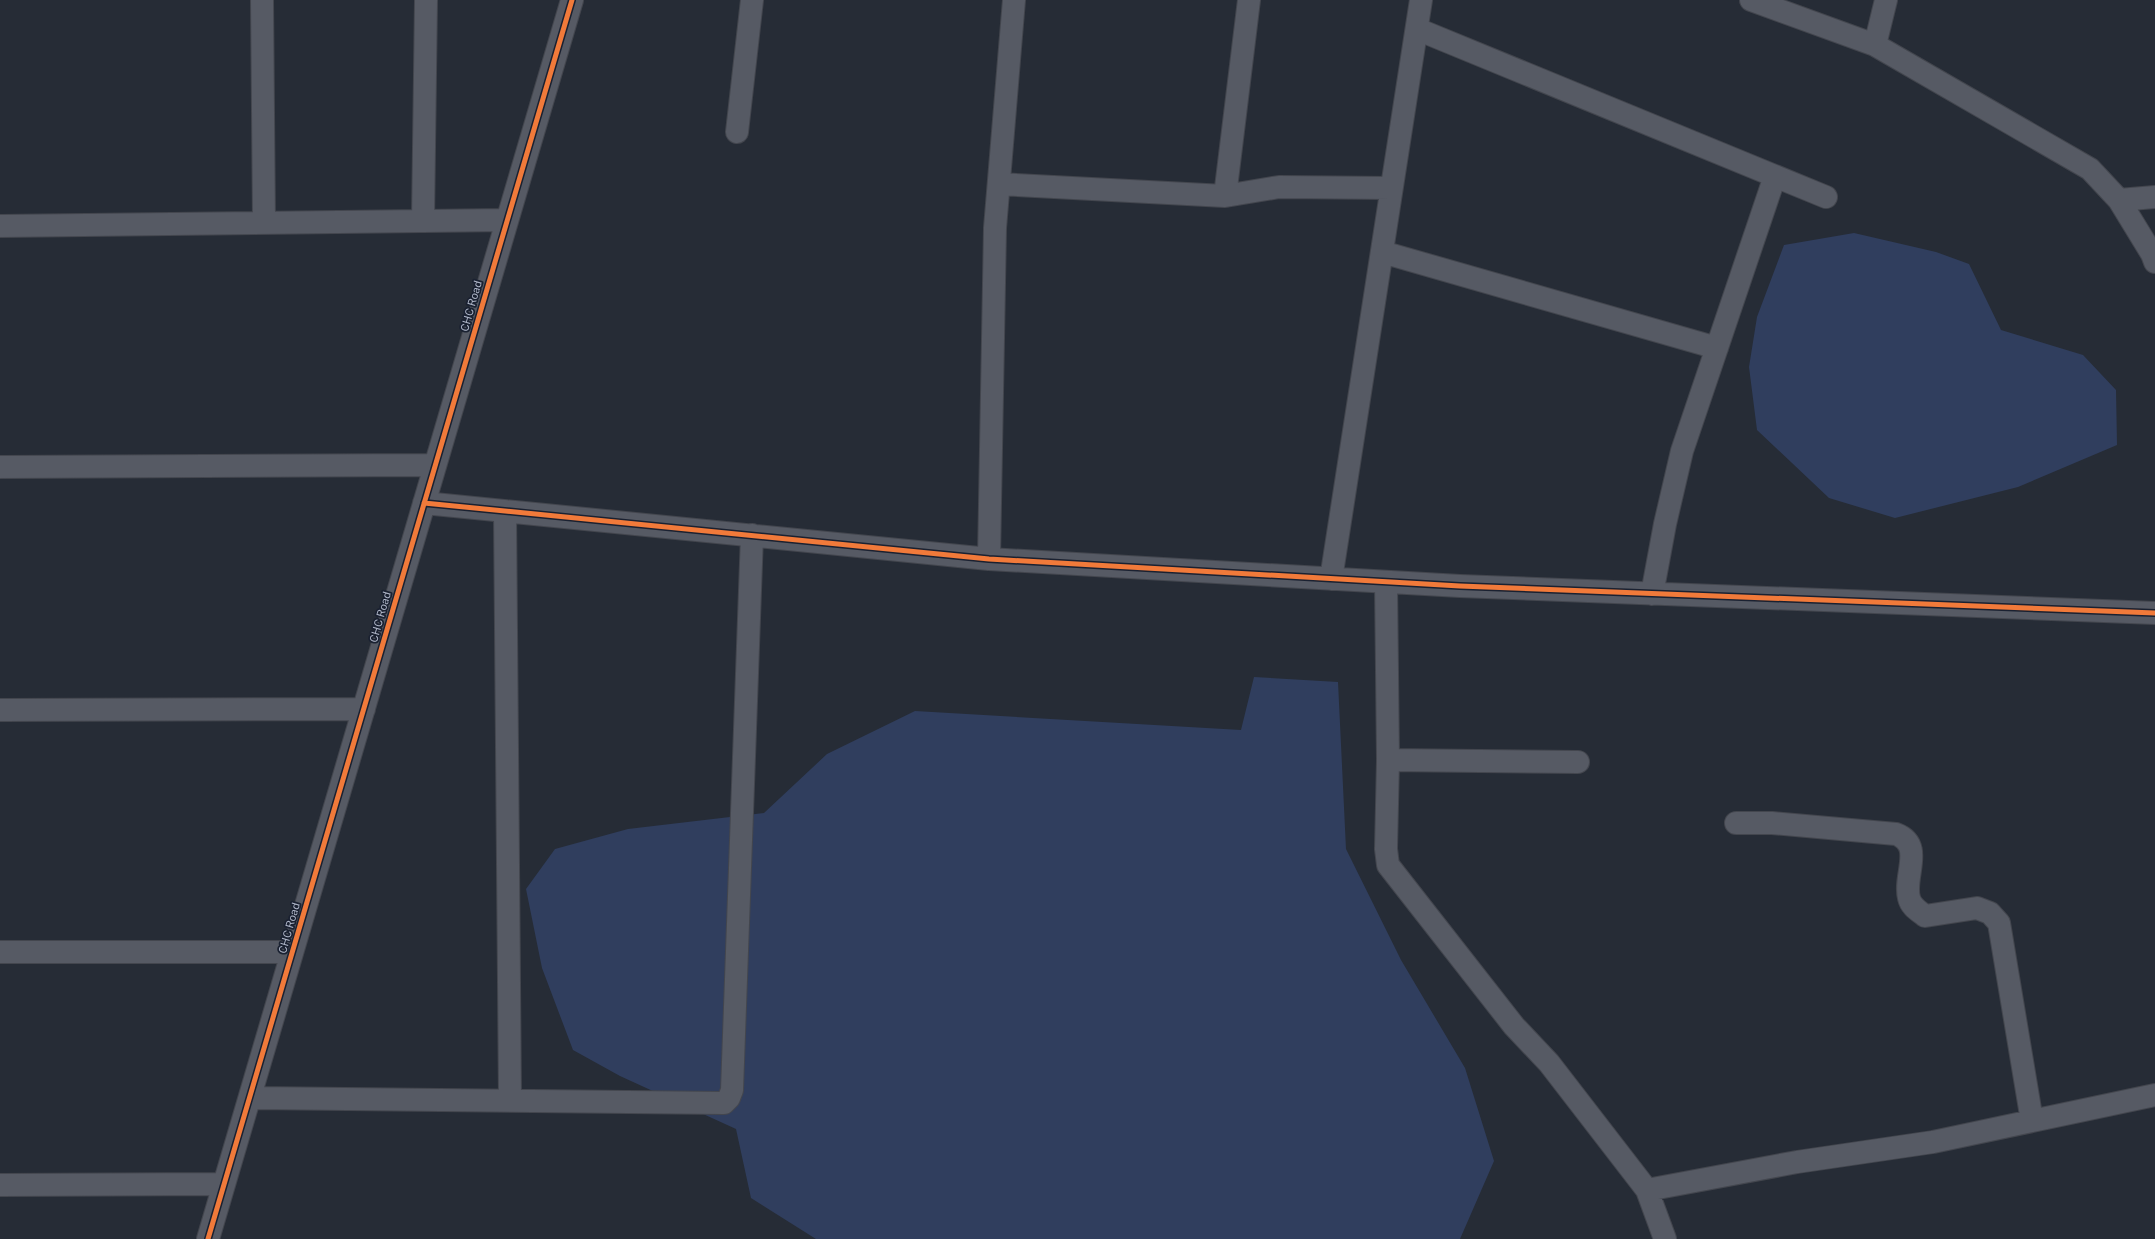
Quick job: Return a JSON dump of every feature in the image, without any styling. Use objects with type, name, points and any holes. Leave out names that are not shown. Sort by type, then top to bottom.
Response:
[{"type":"street","points":[[262,0],[264,223]]},
{"type":"street","points":[[423,221],[426,0]]},
{"type":"street","name":"CHC Road","points":[[208,1239],[572,0]]},
{"type":"street","points":[[737,132],[752,0]]},
{"type":"street","points":[[989,559],[995,228],[1014,0]]},
{"type":"street","points":[[1225,196],[1249,0]]},
{"type":"street","points":[[1331,579],[1421,0]]},
{"type":"street","points":[[1751,0],[1875,45],[2090,169],[2119,200],[2152,254],[2155,262]]},
{"type":"street","points":[[1875,45],[1886,0]]},
{"type":"street","points":[[1417,29],[1826,197]]},
{"type":"street","points":[[1652,594],[1665,524],[1682,451],[1775,176]]},
{"type":"street","points":[[999,184],[1225,196],[1279,187],[1391,188]]},
{"type":"street","points":[[2119,200],[2155,198]]},
{"type":"street","points":[[0,226],[507,220]]},
{"type":"street","points":[[1382,252],[1717,348]]},
{"type":"street","points":[[0,468],[435,465]]},
{"type":"street","points":[[424,503],[989,559],[1386,582],[1652,594],[2155,613]]},
{"type":"street","points":[[505,511],[510,1100]]},
{"type":"street","points":[[250,1098],[724,1103],[729,1098],[732,1090],[752,535]]},
{"type":"street","points":[[1386,582],[1388,760],[1386,848],[1388,865],[1509,1020],[1549,1063],[1647,1190],[1665,1239]]},
{"type":"street","points":[[0,710],[364,709]]},
{"type":"street","points":[[1388,760],[1578,762]]},
{"type":"street","points":[[1736,823],[1772,823],[1896,834],[1905,838],[1911,848],[1909,898],[1915,909],[1925,916],[1977,908],[1990,912],[1999,923],[2032,1121]]},
{"type":"street","points":[[0,952],[292,952]]},
{"type":"street","points":[[1647,1190],[1797,1162],[1933,1142],[2155,1095]]},
{"type":"street","points":[[0,1185],[224,1184]]},
{"type":"water","points":[[1854,233],[1936,252],[1969,264],[2001,330],[2083,355],[2116,390],[2117,445],[2018,487],[1895,518],[1829,498],[1757,430],[1749,367],[1757,317],[1784,245]]},
{"type":"water","points":[[1254,677],[1338,682],[1346,849],[1401,960],[1465,1068],[1494,1161],[1460,1239],[816,1239],[751,1198],[736,1129],[620,1076],[573,1050],[542,968],[526,889],[555,849],[628,829],[764,813],[827,754],[915,711],[1241,730]]},
{"type":"cycle path","points":[[208,1239],[572,0]]},
{"type":"cycle path","points":[[424,503],[989,559],[1460,586],[2155,613]]}]
